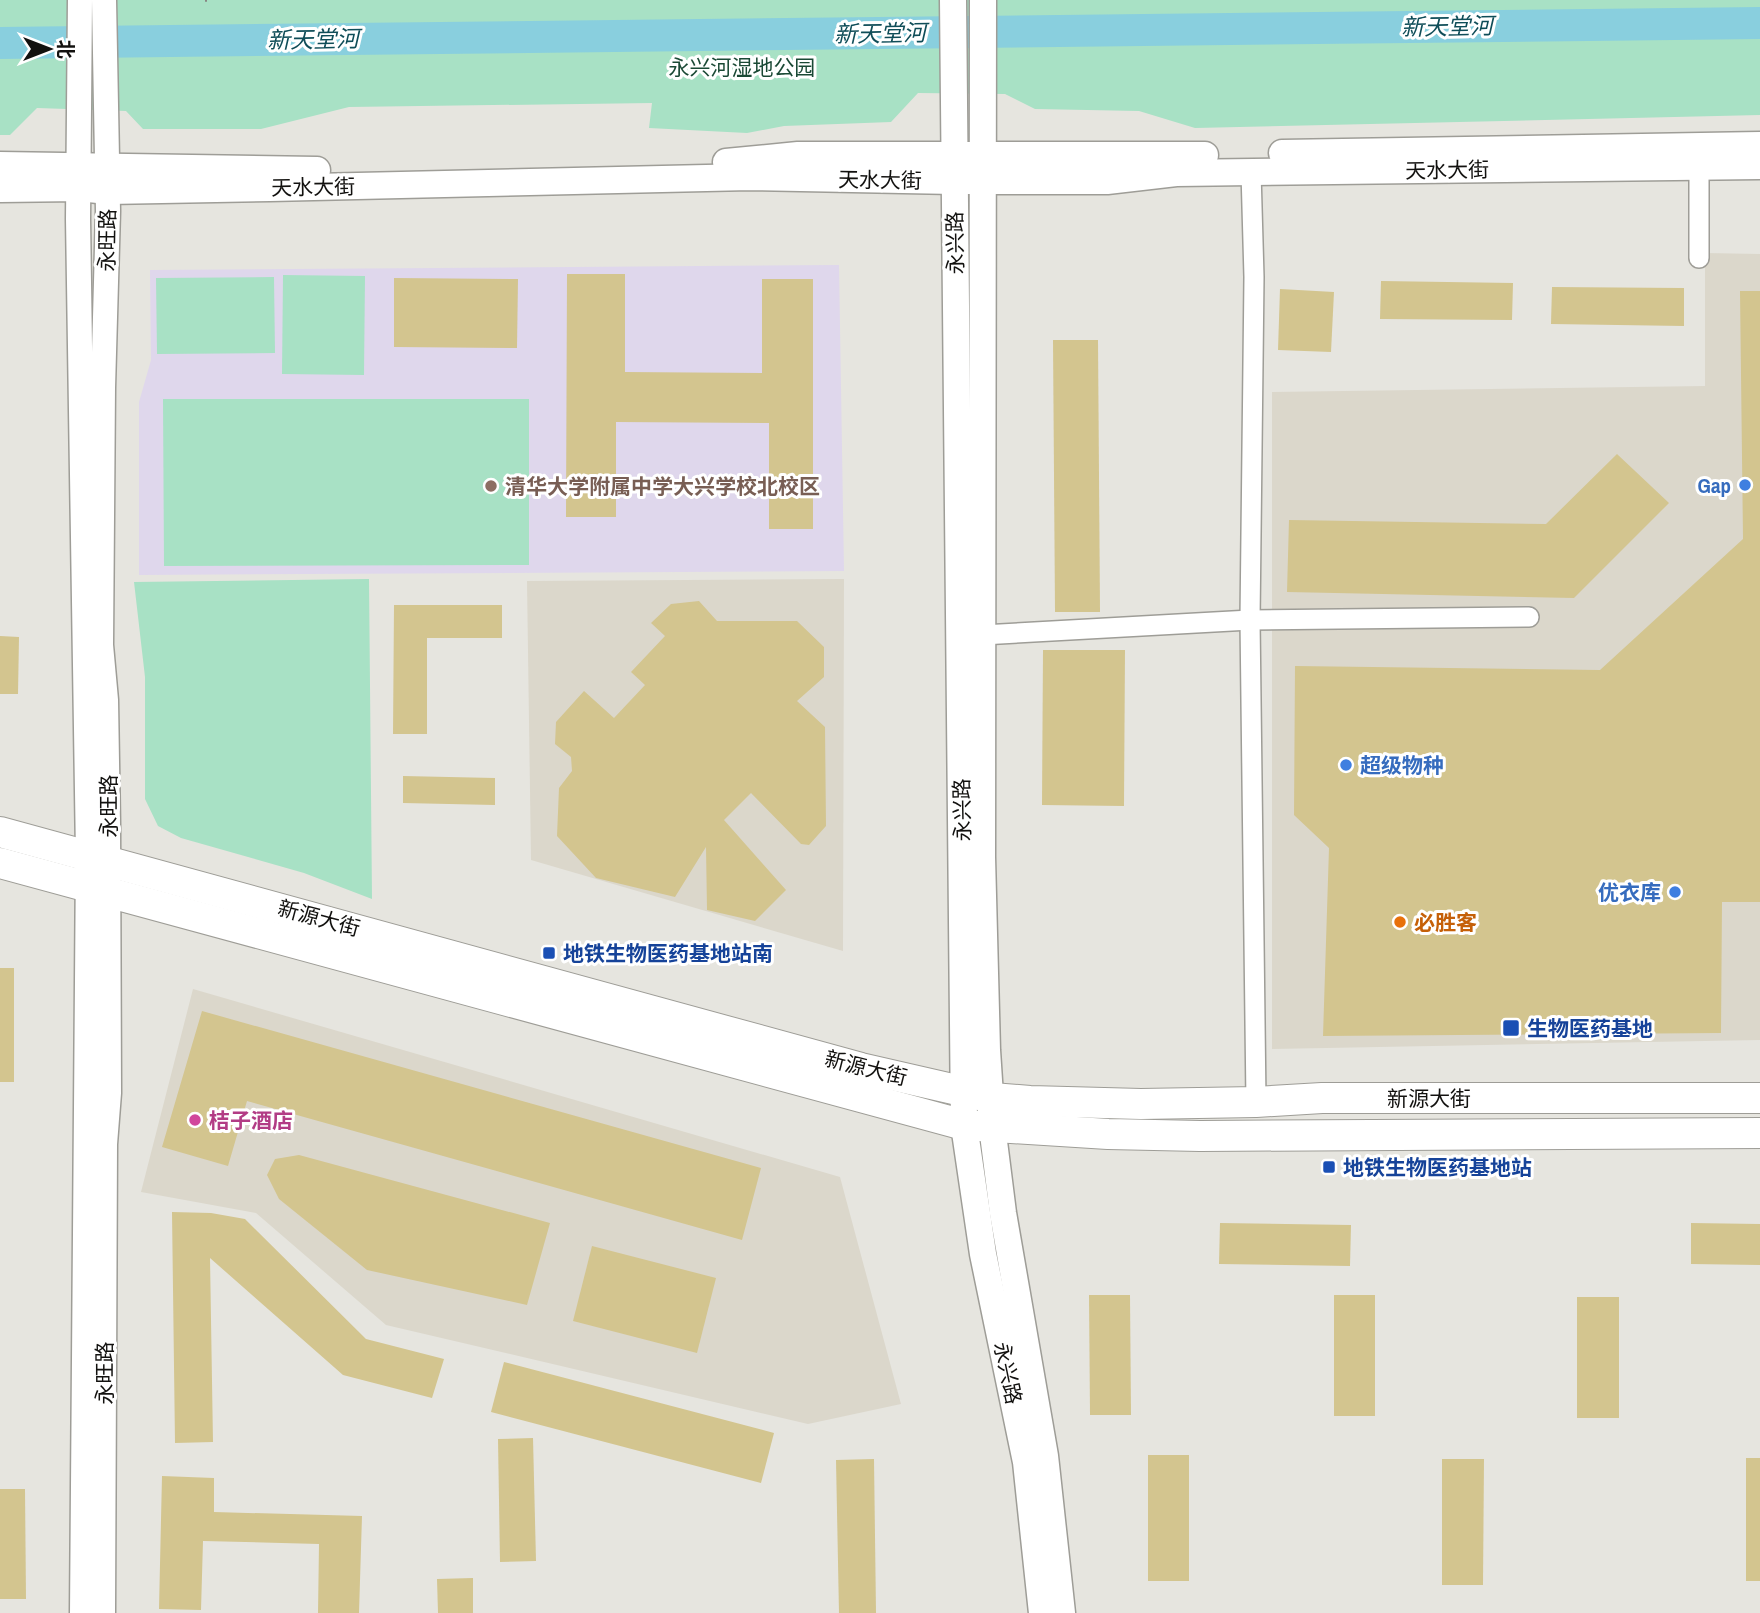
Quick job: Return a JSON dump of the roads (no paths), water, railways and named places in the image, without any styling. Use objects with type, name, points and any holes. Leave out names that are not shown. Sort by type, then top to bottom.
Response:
[{"type":"main road","name":"永兴路","points":[[953,0],[954,168],[983,1254],[1026,1462],[1042,1613]]},
{"type":"main road","name":"永兴路","points":[[983,0],[982,857],[987,1050],[978,1110],[1003,1213],[1045,1456],[1062,1613]]},
{"type":"main road","name":"天水大街","points":[[0,165],[107,180],[298,170],[734,162],[798,155],[983,168],[1186,155],[1760,145]]},
{"type":"main road","name":"天水大街","points":[[983,168],[1107,181],[1176,173],[1760,166]]},
{"type":"main road","name":"天水大街","points":[[0,189],[79,177]]},
{"type":"main road","name":"新源大街","points":[[0,832],[861,1068],[978,1110],[1322,1098],[1760,1098]]},
{"type":"main road","name":"新源大街","points":[[0,863],[97,891],[978,1110],[1108,1134],[1200,1136],[1760,1133]]},
{"type":"street","name":"永旺路","points":[[80,0],[79,177],[98,857]]},
{"type":"street","name":"永旺路","points":[[82,1613],[97,891],[106,701],[102,645],[107,180],[104,0]]},
{"type":"street","points":[[1699,167],[1699,258]]},
{"type":"street","points":[[1252,172],[1254,277],[1250,620],[1256,1102]]},
{"type":"street","points":[[982,635],[1250,620],[1529,617]]},
{"type":"street","name":"永旺路","points":[[97,891],[109,1093],[105,1144],[103,1613]]},
{"type":"waterway","name":"新天堂河","points":[[0,43],[1760,23]]},
{"type":"place","name":"Gap","points":[[1745,485]]},
{"type":"place","name":"清华大学附属中学大兴学校北校区","points":[[491,486]]},
{"type":"place","name":"超级物种","points":[[1346,765]]},
{"type":"place","name":"优衣库","points":[[1675,892]]},
{"type":"place","name":"必胜客","points":[[1400,922]]},
{"type":"place","name":"地铁生物医药基地站南","points":[[549,953]]},
{"type":"place","name":"生物医药基地","points":[[1511,1028]]},
{"type":"place","name":"桔子酒店","points":[[195,1120]]},
{"type":"place","name":"地铁生物医药基地站","points":[[1329,1167]]},
{"type":"park label","name":"永兴河湿地公园","points":[[742,67]]}]
